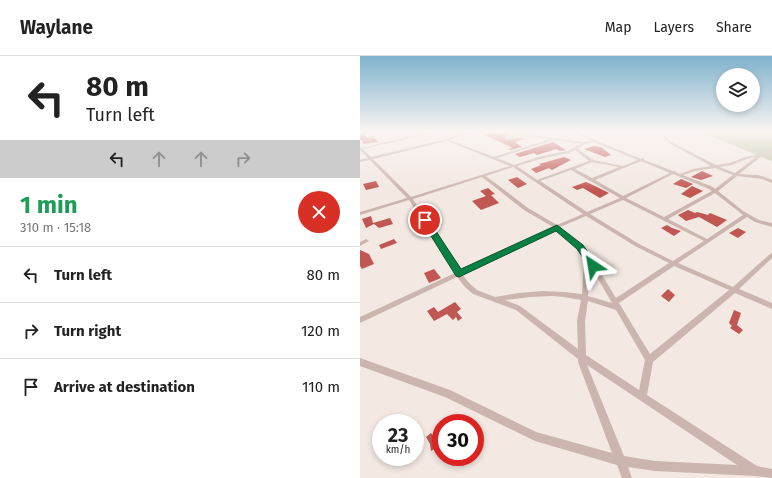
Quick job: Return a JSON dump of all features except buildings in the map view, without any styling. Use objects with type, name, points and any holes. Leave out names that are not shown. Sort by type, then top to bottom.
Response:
[{"type":"street","points":[[363,152],[410,198],[459,274],[467,285],[475,292],[510,304],[526,313],[582,357],[755,471]]},
{"type":"street","points":[[360,161],[396,152]]},
{"type":"street","points":[[481,152],[514,166],[636,245],[772,306]]},
{"type":"street","points":[[496,157],[512,152]]},
{"type":"street","points":[[360,214],[514,166],[566,152]]},
{"type":"street","points":[[580,152],[592,161],[623,167]]},
{"type":"street","points":[[623,152],[681,174],[710,188],[747,216],[757,221],[772,225]]},
{"type":"street","points":[[687,152],[735,175],[760,177],[772,182]]},
{"type":"street","points":[[665,218],[715,191],[761,155],[768,152]]},
{"type":"street","points":[[681,174],[698,169],[718,167],[761,155]]},
{"type":"street","points":[[592,180],[643,159]]},
{"type":"street","points":[[537,181],[592,161]]},
{"type":"street","points":[[571,168],[623,198],[708,241]]},
{"type":"street","points":[[360,320],[557,227],[623,198],[674,172]]},
{"type":"street","points":[[483,176],[526,209],[557,227],[580,247],[587,256],[648,360],[642,396]]},
{"type":"street","points":[[496,299],[547,294],[585,298],[616,305],[674,263],[747,216]]},
{"type":"street","points":[[360,244],[366,240]]},
{"type":"street","points":[[648,360],[734,290],[772,255]]},
{"type":"street","points":[[587,256],[585,298],[581,320],[582,357],[591,387],[622,461],[627,478]]},
{"type":"street","points":[[360,362],[447,393],[535,436],[622,461],[655,466],[755,471],[772,474]]},
{"type":"green space","points":[[749,152],[772,152],[772,161]]},
{"type":"route","points":[[425,220],[450,262],[459,274],[557,227],[586,253],[593,266]]}]
